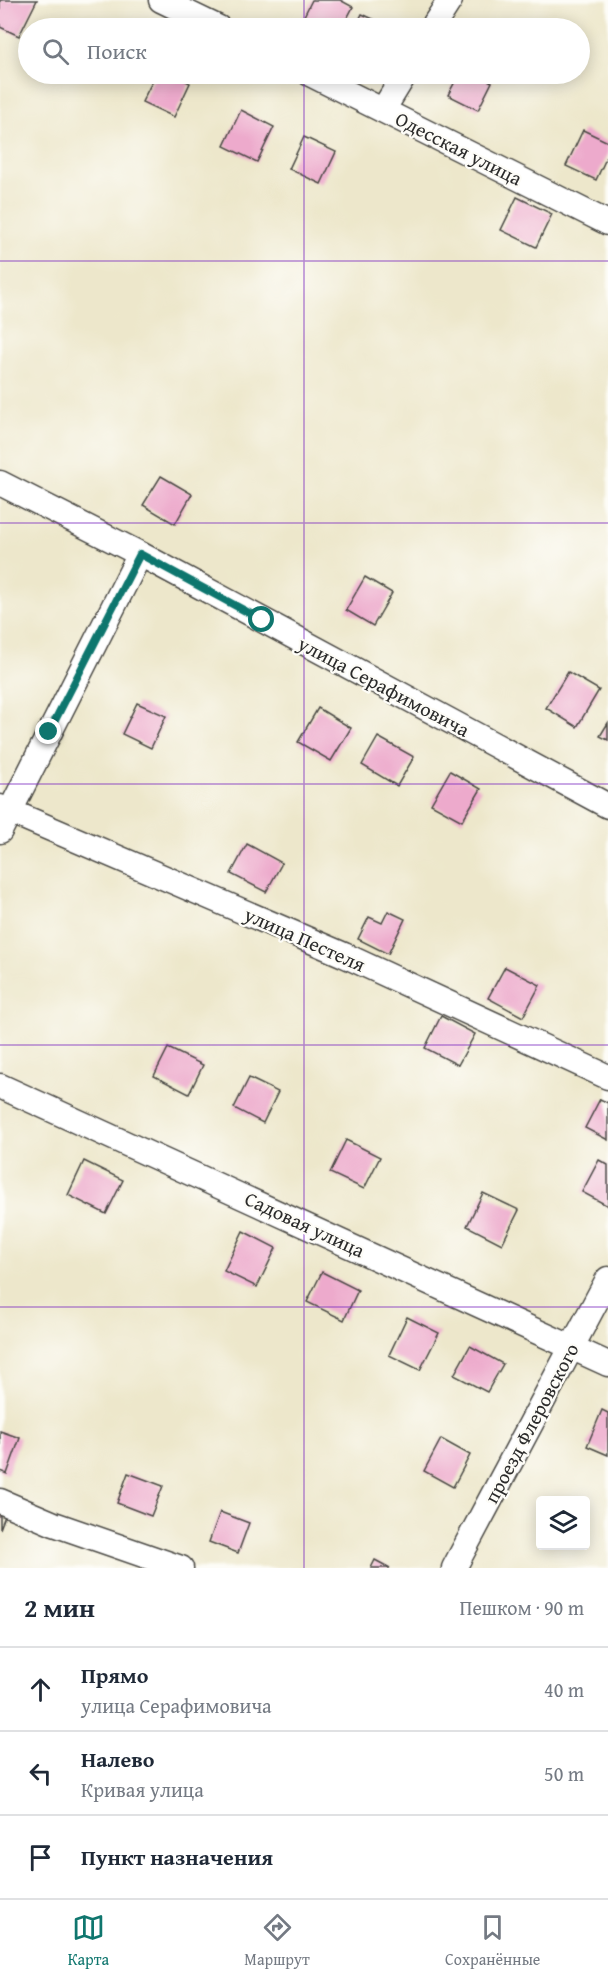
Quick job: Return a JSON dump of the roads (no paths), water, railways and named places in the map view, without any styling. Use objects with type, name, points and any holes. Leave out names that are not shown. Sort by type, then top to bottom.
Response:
[{"type":"street","points":[[161,0],[198,18]]},
{"type":"street","points":[[438,18],[450,0]]},
{"type":"street","name":"Одесская улица","points":[[330,84],[608,223]]},
{"type":"street","points":[[383,110],[399,84]]},
{"type":"street","name":"улица Серафимовича","points":[[0,483],[140,554],[608,806]]},
{"type":"street","points":[[3,816],[140,554]]},
{"type":"street","name":"улица Пестеля","points":[[3,816],[344,955],[608,1077]]},
{"type":"street","name":"Садовая улица","points":[[0,1086],[608,1364]]},
{"type":"street","name":"проезд Флеровского","points":[[454,1568],[608,1279]]},
{"type":"street","points":[[0,1501],[54,1524],[181,1568]]}]
